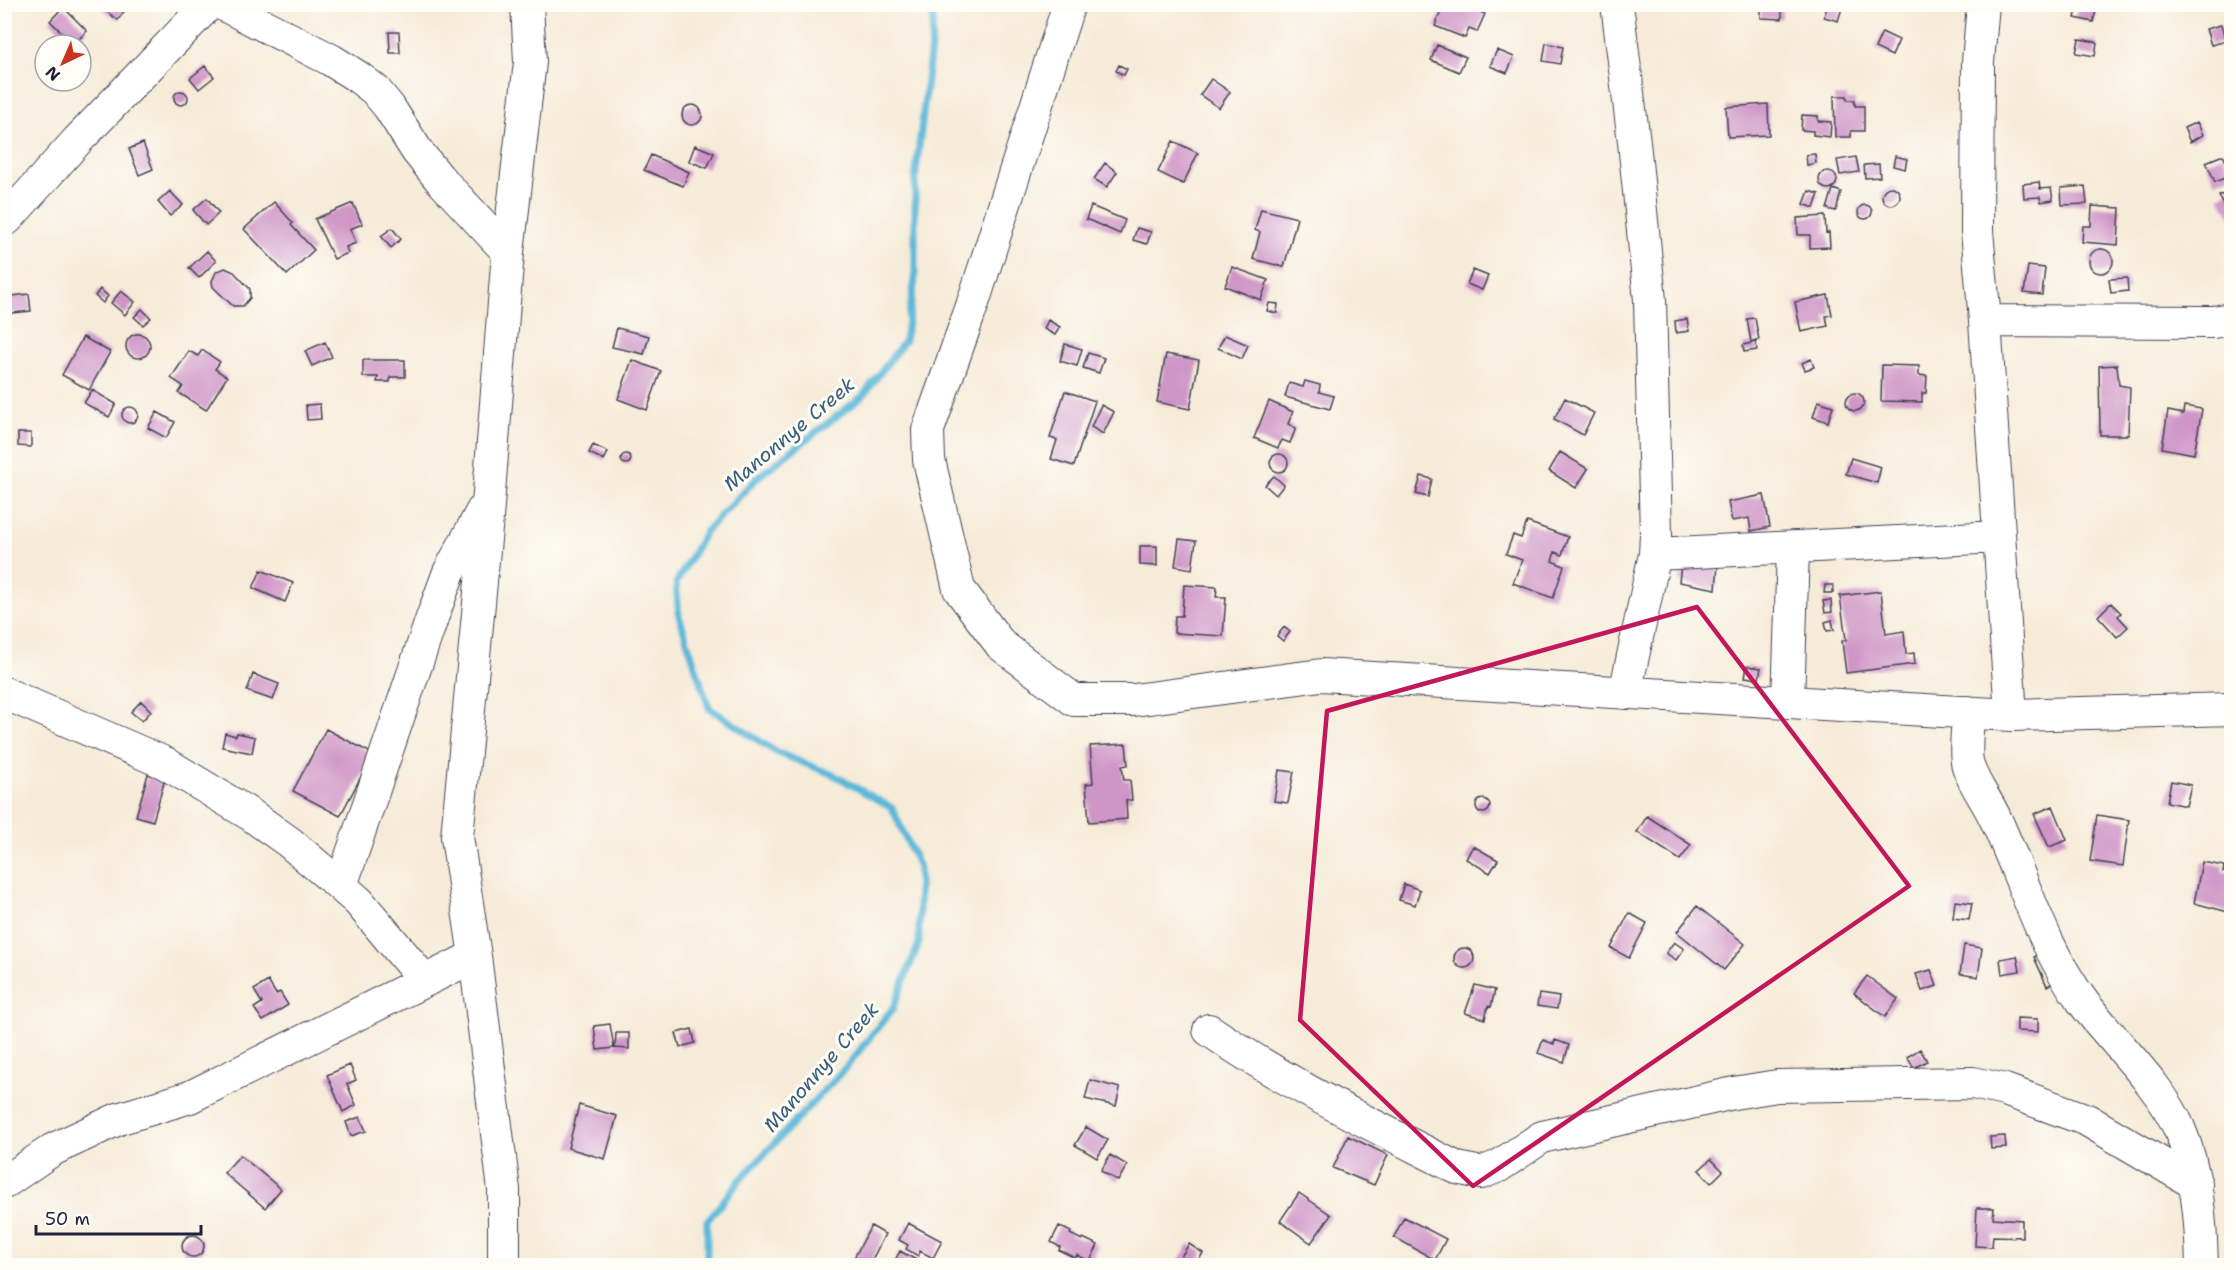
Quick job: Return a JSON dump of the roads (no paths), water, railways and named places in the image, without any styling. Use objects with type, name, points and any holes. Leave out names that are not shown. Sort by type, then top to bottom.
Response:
[{"type":"street","points":[[7,219],[77,141],[209,4]]},
{"type":"street","points":[[222,4],[331,60],[375,90],[389,107],[417,151],[439,178],[508,252]]},
{"type":"street","points":[[504,1266],[504,1190],[475,956],[457,837],[508,252],[530,62],[527,4]]},
{"type":"street","points":[[1068,4],[972,306],[928,430],[929,460],[959,590],[1001,645],[1074,700],[1134,700],[1321,675],[2011,715],[2232,709]]},
{"type":"street","points":[[1617,4],[1650,300],[1656,535],[1655,554],[1625,693]]},
{"type":"street","points":[[1983,4],[1978,62],[1977,231],[2011,715]]},
{"type":"street","points":[[1985,321],[2213,322],[2232,319]]},
{"type":"street","points":[[341,886],[449,572],[488,498]]},
{"type":"street","points":[[1655,554],[1793,549],[1999,537]]},
{"type":"street","points":[[1788,702],[1793,549]]},
{"type":"street","points":[[4,693],[165,764],[251,815],[289,842],[359,902],[425,981]]},
{"type":"street","points":[[1968,712],[1967,764],[1977,788],[1995,817],[2041,928],[2069,982],[2168,1106],[2180,1130],[2196,1184],[2204,1261]]},
{"type":"street","points":[[4,1183],[52,1150],[118,1119],[190,1098],[475,956]]},
{"type":"street","points":[[1209,1030],[1251,1059],[1310,1092],[1458,1168],[1481,1173],[1500,1166],[1542,1137],[1734,1093],[1777,1086],[1973,1083],[2005,1090],[2086,1120],[2196,1184]]},
{"type":"waterway","name":"Manonnye Creek","points":[[707,1266],[707,1221],[740,1180],[848,1065],[893,1008],[919,943],[919,867],[892,808],[834,775],[776,752],[709,708],[679,616],[676,583],[705,532],[758,477],[863,396],[905,340],[915,280],[915,180],[934,4]]}]
